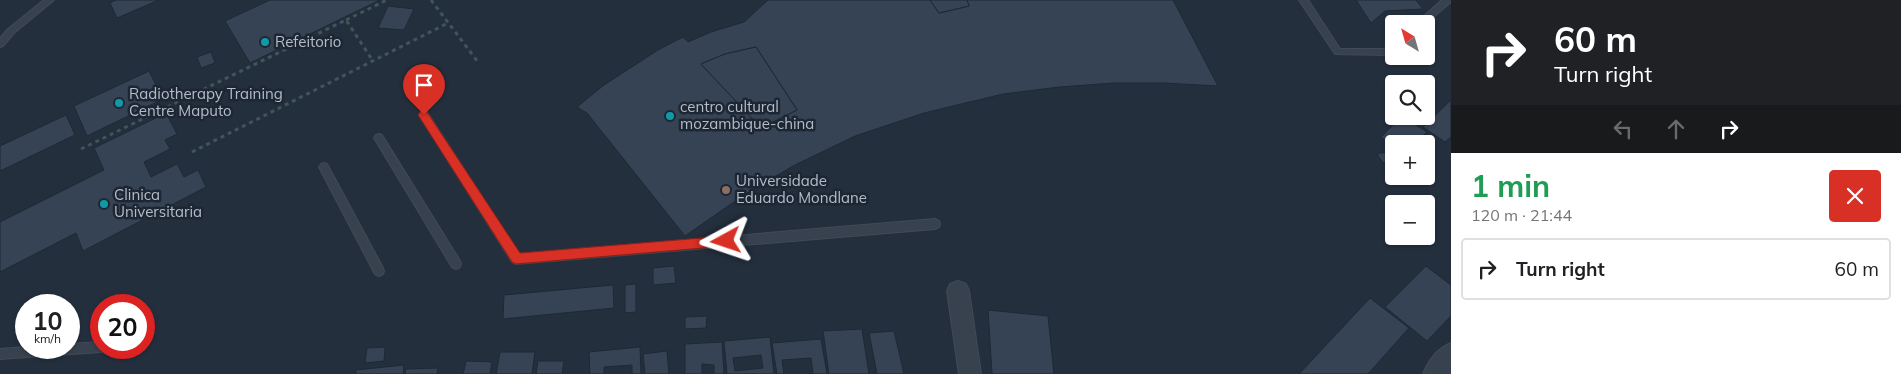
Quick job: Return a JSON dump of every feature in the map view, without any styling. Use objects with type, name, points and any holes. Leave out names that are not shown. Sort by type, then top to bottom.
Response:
[{"type":"street","points":[[958,291],[970,374]]},
{"type":"street","points":[[1434,374],[1451,354]]},
{"type":"lane","points":[[0,44],[11,31],[50,0]]},
{"type":"lane","points":[[1303,0],[1338,52],[1385,52]]},
{"type":"lane","points":[[1430,15],[1448,0]]},
{"type":"lane","points":[[424,115],[516,259],[936,224]]},
{"type":"lane","points":[[379,138],[456,264]]},
{"type":"lane","points":[[324,168],[379,271]]},
{"type":"lane","points":[[0,354],[90,348]]},
{"type":"path","points":[[81,149],[387,0]]},
{"type":"path","points":[[431,0],[478,62]]},
{"type":"path","points":[[346,20],[373,61]]},
{"type":"path","points":[[192,152],[448,23]]},
{"type":"building","points":[[116,0],[159,0],[117,18],[110,3]]},
{"type":"building","name":"Refeitorio","points":[[270,0],[380,0],[250,63],[225,21]]},
{"type":"building","name":"centro cultural mozambique-china","points":[[768,0],[930,0],[939,13],[969,6],[967,0],[1173,0],[1218,86],[1114,83],[1059,87],[1003,94],[924,113],[855,136],[793,166],[744,195],[685,236],[587,113],[577,107],[604,85],[658,50],[683,37],[688,42],[711,32],[744,22]],"holes":[[[756,47],[797,110],[761,128],[701,64],[725,54]]]},
{"type":"building","points":[[930,0],[967,0],[969,6],[939,13]]},
{"type":"building","points":[[1356,0],[1416,0],[1423,9],[1385,11],[1371,23]]},
{"type":"building","name":"Refeitorio","points":[[388,6],[414,9],[404,30],[378,28]]},
{"type":"building","name":"centro cultural mozambique-china","points":[[756,47],[797,110],[761,128],[701,64],[725,54]]},
{"type":"building","points":[[211,52],[215,63],[201,68],[197,57]]},
{"type":"building","name":"Radiotherapy Training Centre Maputo","points":[[149,71],[163,99],[87,136],[74,106]]},
{"type":"building","points":[[1451,100],[1451,137],[1445,142],[1423,127],[1425,125],[1435,125],[1435,115]]},
{"type":"building","name":"Clinica Universitaria","points":[[166,113],[177,134],[165,140],[170,149],[144,162],[151,177],[177,164],[184,177],[198,170],[206,187],[83,251],[76,233],[0,272],[0,222],[104,170],[94,148]]},
{"type":"building","points":[[66,115],[75,135],[0,171],[0,146]]},
{"type":"building","points":[[1393,125],[1416,125],[1427,132],[1424,135],[1385,135],[1385,140],[1381,137]]},
{"type":"building","points":[[1385,152],[1385,162],[1383,163],[1377,154]]},
{"type":"building","points":[[674,266],[676,283],[653,285],[653,268]]},
{"type":"building","points":[[1426,266],[1451,285],[1451,316],[1427,341],[1385,307]]},
{"type":"building","points":[[636,284],[636,312],[625,313],[625,285]]},
{"type":"building","points":[[613,285],[614,308],[503,319],[504,295]]},
{"type":"building","points":[[1370,298],[1409,328],[1368,374],[1299,374]]},
{"type":"building","points":[[988,310],[1048,316],[1054,374],[992,374]]},
{"type":"building","points":[[707,316],[706,328],[685,329],[685,317]]},
{"type":"building","points":[[862,329],[869,374],[829,374],[823,331]]},
{"type":"building","points":[[894,331],[904,374],[877,374],[869,333]]},
{"type":"building","points":[[770,337],[774,374],[727,374],[724,341]],"holes":[[[761,355],[763,368],[735,371],[733,358]]]},
{"type":"building","points":[[821,339],[827,374],[813,374],[811,358],[782,360],[784,374],[777,374],[772,343]]},
{"type":"building","points":[[722,342],[724,374],[714,374],[714,365],[702,364],[702,374],[685,374],[685,344]]},
{"type":"building","points":[[385,347],[384,361],[365,363],[367,348]]},
{"type":"building","points":[[640,347],[641,374],[632,374],[632,365],[604,367],[604,374],[590,374],[589,352]]},
{"type":"building","points":[[667,351],[669,374],[645,374],[643,354]]},
{"type":"building","points":[[500,352],[535,352],[532,374],[496,374]]},
{"type":"building","points":[[466,361],[492,362],[490,374],[463,374]]},
{"type":"building","points":[[538,361],[564,361],[562,374],[536,374]]},
{"type":"building","points":[[404,365],[403,374],[356,374],[356,370]]},
{"type":"building","points":[[438,368],[437,374],[405,374],[406,369]]},
{"type":"place","name":"Refeitorio","points":[[265,42]]},
{"type":"place","name":"Radiotherapy Training Centre Maputo","points":[[119,103]]},
{"type":"place","name":"centro cultural mozambique-china","points":[[670,116]]},
{"type":"place","name":"Universidade Eduardo Mondlane","points":[[726,190]]},
{"type":"place","name":"Clinica Universitaria","points":[[104,204]]},
{"type":"route","points":[[424,115],[516,259],[726,241]]}]
